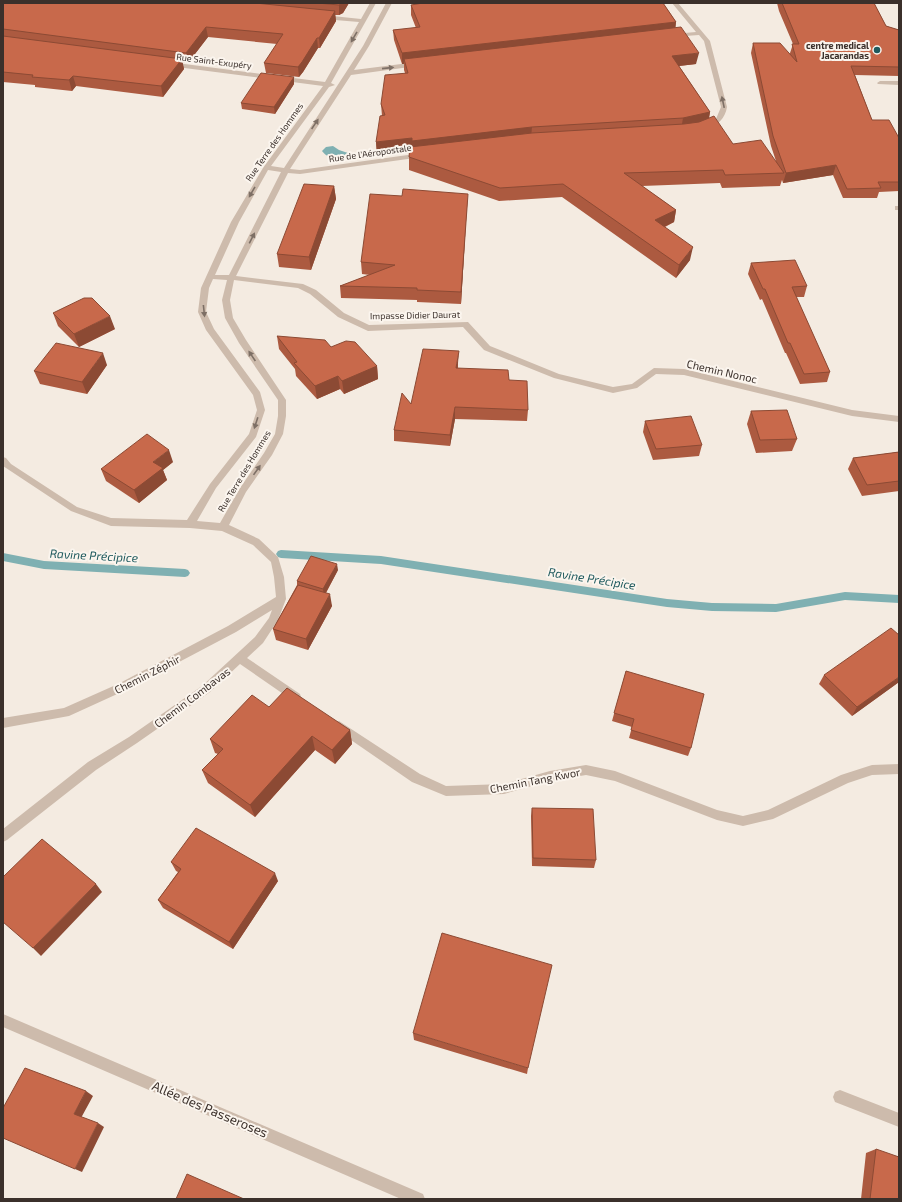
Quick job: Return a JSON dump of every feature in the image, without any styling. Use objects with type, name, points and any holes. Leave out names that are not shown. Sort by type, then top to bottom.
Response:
[{"type":"street","name":"Rue Terre des Hommes","points":[[190,524],[213,486],[253,435],[261,410],[257,394],[210,330],[202,312],[205,288],[235,222],[266,168],[327,85],[373,3]]},
{"type":"street","name":"Rue Terre des Hommes","points":[[223,527],[243,490],[268,454],[279,434],[282,416],[282,400],[242,341],[229,318],[226,300],[231,278],[285,171],[342,86],[390,3]]},
{"type":"street","points":[[675,3],[707,41],[724,107],[724,115],[719,121],[696,131]]},
{"type":"street","points":[[317,16],[363,21]]},
{"type":"street","points":[[669,36],[700,33]]},
{"type":"street","points":[[349,73],[426,63]]},
{"type":"street","name":"Rue Saint-Exupéry","points":[[165,64],[342,86]]},
{"type":"street","points":[[880,83],[899,84]]},
{"type":"street","name":"Rue de l'Aéropostale","points":[[266,168],[300,172],[429,154]]},
{"type":"street","name":"Impasse Didier Daurat","points":[[210,277],[300,286],[313,292],[341,315],[368,328],[465,324]]},
{"type":"street","name":"Chemin Nonoc","points":[[465,324],[487,348],[557,376],[613,390],[634,386],[654,371],[684,372],[852,413],[899,419]]},
{"type":"street","name":"Chemin Combavas","points":[[3,460],[8,466],[74,508],[111,522],[190,524],[223,527],[256,542],[275,560],[279,577],[281,599],[273,620],[259,640],[206,689],[133,740],[92,766],[3,836]]},
{"type":"street","name":"Chemin Zéphir","points":[[3,723],[65,714],[122,687],[232,629],[281,599]]},
{"type":"street","points":[[240,659],[305,703]]},
{"type":"street","name":"Chemin Tang Kwor","points":[[331,721],[416,778],[446,791],[504,789],[550,776],[586,770],[615,776],[717,815],[743,821],[769,815],[845,779],[872,770],[899,769]]},
{"type":"street","name":"Allée des Passeroses","points":[[3,1020],[418,1199]]},
{"type":"street","points":[[840,1097],[899,1120]]},
{"type":"water","points":[[333,146],[348,153],[348,156],[341,159],[334,159],[327,156],[322,151],[326,147]]},
{"type":"building","points":[[3,3],[255,3],[335,11],[319,38],[317,38],[298,67],[264,63],[283,34],[206,27],[186,53],[3,29]]},
{"type":"building","points":[[317,3],[342,3],[339,5]]},
{"type":"building","points":[[423,3],[663,3],[676,22],[402,53],[393,30],[420,27],[411,5]]},
{"type":"building","points":[[782,3],[874,3],[886,26],[899,30],[899,67],[851,66],[872,120],[889,120],[899,138],[899,182],[878,182],[881,188],[847,189],[836,165],[786,173],[773,136],[753,43],[780,43],[797,62],[792,44],[799,44]]},
{"type":"building","points":[[681,27],[699,53],[672,56],[710,112],[683,118],[532,127],[412,141],[412,138],[376,142],[380,116],[385,115],[381,104],[385,75],[408,73],[404,59]]},
{"type":"building","points":[[3,36],[182,59],[161,86],[73,76],[69,80],[32,77],[33,75],[3,72]]},
{"type":"building","points":[[261,73],[294,77],[274,107],[241,103]]},
{"type":"building","points":[[714,116],[733,144],[761,140],[784,173],[725,175],[723,170],[624,173],[676,210],[655,220],[693,247],[679,265],[563,184],[500,188],[409,157],[410,147],[532,133],[684,124],[699,122]]},
{"type":"building","points":[[304,184],[334,186],[309,257],[277,254]]},
{"type":"building","points":[[403,189],[468,194],[461,292],[417,290],[417,288],[340,286],[395,265],[361,262],[370,194],[402,196]]},
{"type":"building","points":[[795,260],[807,286],[792,287],[830,372],[804,374],[790,343],[788,343],[765,289],[763,289],[751,263]]},
{"type":"building","points":[[84,298],[92,298],[110,316],[74,334],[53,313]]},
{"type":"building","points":[[277,336],[325,340],[331,347],[346,341],[355,342],[377,366],[342,381],[338,376],[315,386],[294,363],[297,362]]},
{"type":"building","points":[[56,343],[103,353],[82,382],[34,371]]},
{"type":"building","points":[[423,349],[459,351],[456,368],[508,370],[509,380],[527,381],[528,410],[455,407],[450,435],[394,430],[402,393],[411,404]]},
{"type":"building","points":[[787,410],[797,439],[760,440],[751,411]]},
{"type":"building","points":[[691,416],[702,445],[656,449],[645,421]]},
{"type":"building","points":[[147,434],[169,450],[153,462],[163,468],[134,490],[101,469]]},
{"type":"building","points":[[899,452],[899,481],[867,485],[853,458]]},
{"type":"building","points":[[311,556],[337,564],[323,589],[297,581]]},
{"type":"building","points":[[298,585],[330,594],[306,639],[273,629]]},
{"type":"building","points":[[891,628],[899,635],[899,677],[857,707],[824,675]]},
{"type":"building","points":[[626,671],[704,694],[691,748],[631,730],[634,719],[614,713]]},
{"type":"building","points":[[287,688],[350,730],[332,750],[312,736],[250,805],[202,770],[223,749],[210,739],[252,695],[269,707]]},
{"type":"building","points":[[532,808],[593,809],[596,860],[533,858]]},
{"type":"building","points":[[196,828],[275,873],[229,942],[158,900],[181,869],[171,862]]},
{"type":"building","points":[[42,839],[96,884],[33,948],[3,922],[3,877]]},
{"type":"building","points":[[442,933],[552,965],[528,1068],[413,1033]]},
{"type":"building","points":[[25,1068],[86,1091],[74,1114],[98,1123],[75,1169],[3,1138],[3,1108]]},
{"type":"building","points":[[876,1149],[899,1157],[899,1199],[870,1199]]},
{"type":"building","points":[[187,1174],[244,1199],[176,1199]]},
{"type":"waterway","name":"Ravine Précipice","points":[[281,554],[381,560],[667,603],[712,607],[776,608],[845,596],[899,599]]},
{"type":"waterway","name":"Ravine Précipice","points":[[3,557],[44,565],[185,573]]},
{"type":"place","name":"centre medical Jacarandas","points":[[877,50]]}]
